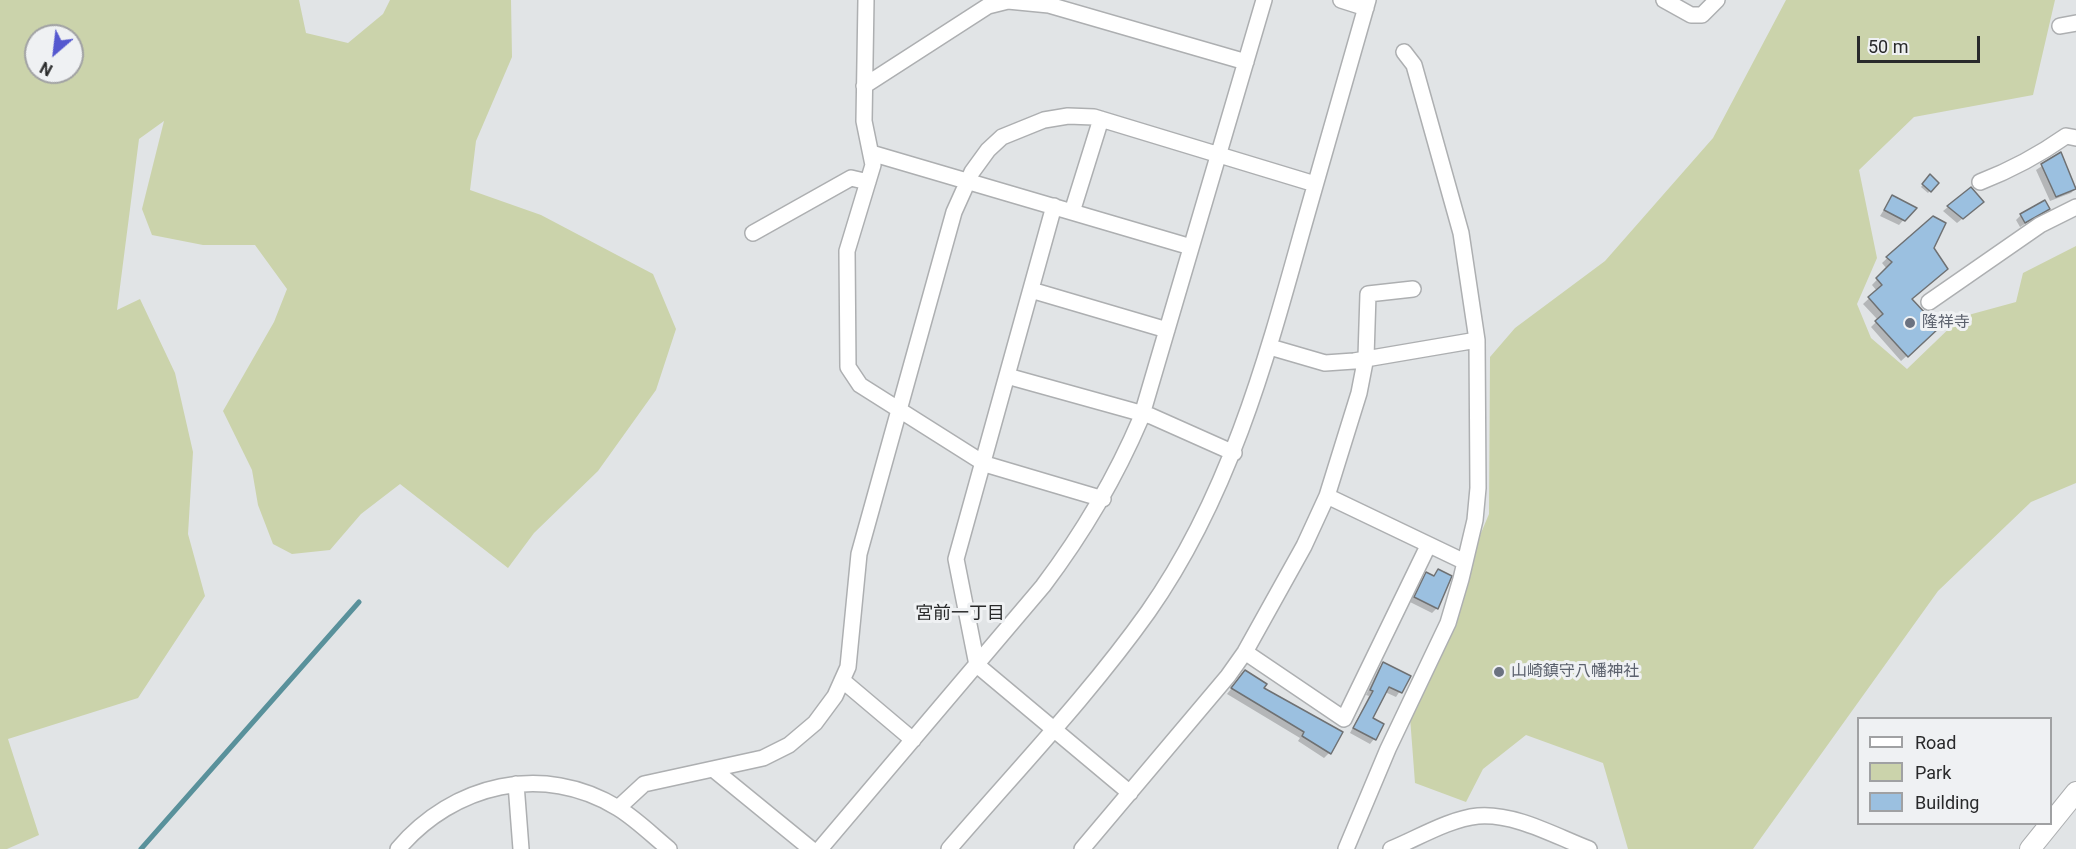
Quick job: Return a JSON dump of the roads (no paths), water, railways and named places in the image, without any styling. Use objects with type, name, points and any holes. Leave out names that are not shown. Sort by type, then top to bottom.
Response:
[{"type":"main road","points":[[2052,822],[2076,792]]},
{"type":"main road","points":[[2030,849],[2049,825]]},
{"type":"street","points":[[866,0],[864,121],[873,165],[847,252],[848,367],[860,385],[983,462],[1103,499]]},
{"type":"street","points":[[820,849],[1049,578],[1103,499],[1125,457],[1143,413],[1264,0]]},
{"type":"street","points":[[949,849],[1149,611],[1206,511],[1234,453],[1270,347],[1367,4],[1341,0]]},
{"type":"street","points":[[1664,0],[1691,15],[1702,15],[1717,0]]},
{"type":"street","points":[[864,86],[987,6],[1008,1],[1039,2],[1245,62]]},
{"type":"street","points":[[2060,26],[2076,23]]},
{"type":"street","points":[[1346,849],[1388,749],[1448,623],[1475,520],[1478,488],[1477,340],[1461,233],[1414,65],[1404,52]]},
{"type":"street","points":[[618,808],[644,784],[763,758],[789,745],[815,723],[835,696],[848,667],[859,554],[954,212],[967,181],[988,150],[1002,137],[1044,120],[1068,116],[1101,119],[1315,184]]},
{"type":"street","points":[[1072,212],[1101,119]]},
{"type":"street","points":[[1980,182],[2034,158],[2066,136],[2076,138]]},
{"type":"street","points":[[870,153],[1191,247]]},
{"type":"street","points":[[753,233],[850,178],[868,182]]},
{"type":"street","points":[[1054,206],[956,559],[976,665],[1130,793]]},
{"type":"street","points":[[1929,302],[2040,225],[2076,207]]},
{"type":"street","points":[[1082,849],[1245,652],[1304,546],[1327,496],[1348,434],[1366,357],[1368,294],[1413,289]]},
{"type":"street","points":[[1031,290],[1167,330]]},
{"type":"street","points":[[1270,347],[1325,363],[1477,340]]},
{"type":"street","points":[[1007,376],[1143,413],[1234,453]]},
{"type":"street","points":[[1327,496],[1465,562]]},
{"type":"street","points":[[1245,652],[1344,719],[1428,546]]},
{"type":"street","points":[[842,680],[913,740]]},
{"type":"street","points":[[712,769],[811,849]]},
{"type":"street","points":[[516,784],[521,849]]},
{"type":"street","points":[[398,849],[416,828],[462,798],[494,787],[516,784],[569,788],[618,808],[669,849]]},
{"type":"street","points":[[1391,849],[1460,820],[1479,816],[1506,818],[1589,849]]},
{"type":"waterway","points":[[141,849],[359,602]]},
{"type":"place","name":"隆祥寺","points":[[1910,323]]},
{"type":"place","name":"山崎鎮守八幡神社","points":[[1499,672]]},
{"type":"district","name":"宮前一丁目","points":[[960,614]]}]
